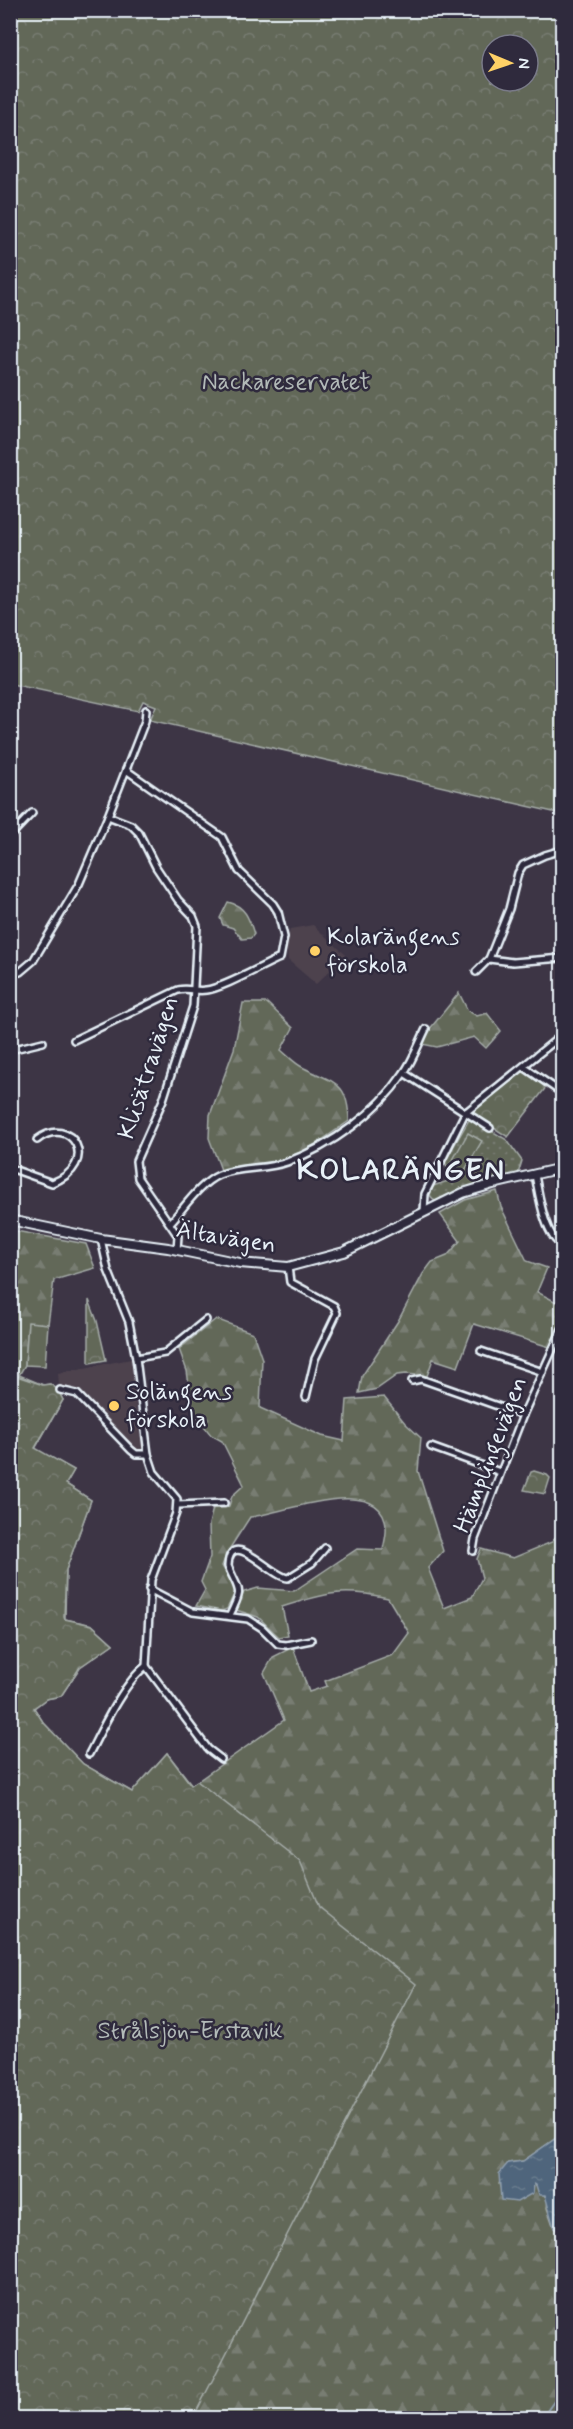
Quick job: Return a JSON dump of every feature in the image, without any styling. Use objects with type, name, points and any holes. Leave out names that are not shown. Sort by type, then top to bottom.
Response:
[{"type":"main road","name":"Ältavägen","points":[[10,1220],[101,1239],[177,1250],[240,1263],[288,1267],[344,1252],[424,1211],[473,1190],[562,1168]]},
{"type":"street","points":[[10,975],[20,972],[33,961],[79,884],[126,770],[145,720],[146,710]]},
{"type":"street","points":[[74,1040],[185,987],[193,990],[206,990],[280,958],[284,937],[281,922],[273,904],[238,871],[222,837],[126,770]]},
{"type":"street","points":[[10,836],[32,813]]},
{"type":"street","name":"Klisätravägen","points":[[108,816],[131,825],[139,833],[156,867],[178,900],[193,916],[197,926],[193,1006],[163,1100],[136,1161],[138,1178],[178,1236],[177,1250]]},
{"type":"street","points":[[476,972],[489,959],[509,909],[518,873],[523,865],[562,850]]},
{"type":"street","points":[[489,959],[513,962],[562,958]]},
{"type":"street","points":[[170,1223],[205,1185],[220,1175],[285,1163],[319,1148],[369,1112],[404,1073],[426,1029]]},
{"type":"street","points":[[424,1211],[425,1194],[465,1113],[562,1035]]},
{"type":"street","points":[[10,1050],[43,1042]]},
{"type":"street","points":[[525,1067],[562,1093]]},
{"type":"street","points":[[404,1073],[490,1128]]},
{"type":"street","points":[[10,1168],[52,1183],[63,1179],[78,1161],[80,1152],[77,1144],[65,1134],[50,1132],[37,1140]]},
{"type":"street","points":[[535,1175],[548,1230],[562,1245]]},
{"type":"street","points":[[101,1239],[108,1270],[129,1322],[148,1454],[154,1472],[177,1499],[178,1504],[149,1589],[147,1666],[208,1749],[222,1759]]},
{"type":"street","points":[[288,1267],[290,1282],[334,1306],[337,1313],[315,1359],[306,1397]]},
{"type":"street","points":[[136,1358],[165,1353],[206,1320]]},
{"type":"street","name":"Hämplingevägen","points":[[473,1551],[475,1539],[500,1472],[562,1329]]},
{"type":"street","name":"Hämplingevägen","points":[[481,1351],[543,1371]]},
{"type":"street","points":[[412,1381],[421,1379],[523,1415]]},
{"type":"street","points":[[60,1389],[77,1395],[136,1454],[148,1454]]},
{"type":"street","points":[[431,1447],[500,1472]]},
{"type":"street","points":[[178,1504],[224,1503]]},
{"type":"street","points":[[230,1615],[240,1595],[238,1584],[228,1566],[230,1555],[235,1550],[248,1552],[277,1575],[288,1578],[312,1563],[325,1548]]},
{"type":"street","points":[[149,1589],[193,1612],[248,1619],[279,1644],[286,1645],[311,1640]]},
{"type":"street","points":[[90,1754],[106,1720],[137,1672],[147,1666]]},
{"type":"shaded area","name":"Kolarängens förskola","points":[[313,925],[346,955],[316,984],[288,960],[287,947],[290,929]]},
{"type":"shaded area","name":"Solängens förskola","points":[[131,1359],[137,1419],[143,1450],[135,1450],[78,1392],[59,1385],[58,1373]]},
{"type":"green space","name":"Nackareservatet","points":[[11,10],[562,11],[562,814],[150,720],[156,706],[143,701],[138,711],[11,684]]},
{"type":"green space","points":[[228,902],[239,906],[246,914],[254,934],[251,938],[242,939],[233,928],[223,925],[220,918]]},
{"type":"green space","points":[[459,993],[468,1011],[477,1016],[487,1013],[501,1031],[486,1048],[474,1037],[437,1047],[422,1044],[429,1030]]},
{"type":"green space","points":[[243,1003],[267,1003],[293,1028],[281,1050],[301,1066],[337,1085],[346,1098],[349,1121],[316,1144],[294,1155],[268,1163],[221,1170],[209,1138],[210,1115],[234,1049]]},
{"type":"green space","points":[[523,1071],[547,1086],[508,1137],[474,1115],[473,1112]]},
{"type":"green space","points":[[470,1118],[507,1140],[522,1161],[518,1174],[465,1188],[436,1203],[430,1195],[433,1186],[451,1180],[445,1161]]},
{"type":"green space","points":[[468,1133],[482,1141],[464,1172],[450,1165]]},
{"type":"green space","points":[[497,1191],[501,1207],[527,1261],[547,1268],[537,1292],[562,1305],[562,1317],[550,1347],[474,1324],[458,1367],[433,1359],[427,1376],[397,1375],[377,1389],[359,1393],[362,1376],[398,1321],[423,1274],[432,1262],[447,1256],[460,1241],[440,1214],[465,1200]]},
{"type":"green space","points":[[10,1230],[86,1244],[95,1268],[54,1280],[48,1324],[28,1323],[25,1365],[19,1375],[43,1385],[50,1384],[57,1389],[63,1400],[35,1449],[74,1470],[66,1484],[91,1500],[66,1570],[65,1619],[92,1625],[113,1644],[80,1667],[61,1696],[46,1699],[34,1708],[43,1722],[83,1764],[132,1792],[167,1753],[192,1785],[284,1720],[264,1673],[273,1657],[293,1647],[309,1692],[327,1686],[325,1681],[393,1655],[409,1633],[388,1598],[359,1593],[323,1595],[282,1607],[288,1635],[279,1637],[258,1617],[236,1610],[244,1592],[258,1588],[294,1591],[357,1549],[383,1550],[386,1527],[381,1511],[368,1502],[350,1499],[305,1504],[250,1517],[228,1551],[222,1566],[236,1590],[227,1609],[222,1611],[196,1606],[205,1590],[201,1582],[210,1557],[209,1524],[213,1508],[229,1506],[232,1496],[244,1485],[222,1441],[211,1435],[193,1412],[187,1371],[179,1349],[216,1319],[253,1333],[262,1359],[260,1408],[322,1436],[344,1441],[347,1400],[384,1397],[405,1423],[421,1438],[418,1471],[443,1551],[428,1568],[444,1608],[472,1597],[482,1578],[477,1559],[481,1549],[513,1558],[552,1542],[562,1529],[562,2134],[523,2161],[508,2163],[499,2184],[502,2200],[536,2185],[548,2200],[547,2208],[554,2228],[562,2233],[562,2418],[11,2418]]},
{"type":"green space","points":[[89,1300],[97,1321],[106,1360],[89,1363]]},
{"type":"green space","points":[[28,1322],[48,1324],[45,1366],[25,1365]]},
{"type":"green space","name":"Strålsjön-Erstavik","points":[[11,1374],[43,1385],[50,1384],[57,1389],[63,1400],[35,1448],[74,1470],[66,1484],[91,1500],[66,1570],[64,1616],[65,1619],[92,1625],[113,1644],[80,1667],[61,1696],[46,1699],[34,1708],[43,1722],[83,1764],[132,1792],[167,1753],[191,1785],[197,1781],[300,1861],[319,1907],[416,1984],[193,2418],[11,2418]]},
{"type":"green space","points":[[534,1471],[550,1478],[545,1494],[524,1490],[531,1472]]},
{"type":"water","points":[[562,2134],[562,2233],[554,2228],[545,2195],[539,2195],[536,2185],[534,2184],[533,2193],[517,2202],[501,2200],[499,2174],[508,2163],[523,2161]]},
{"type":"waterway","points":[[556,664],[562,647]]},
{"type":"waterway","points":[[542,2418],[562,2390]]},
{"type":"place","name":"Kolarängens förskola","points":[[315,951]]},
{"type":"place","name":"Solängens förskola","points":[[114,1406]]},
{"type":"district","name":"KOLARÄNGEN","points":[[401,1170]]}]
